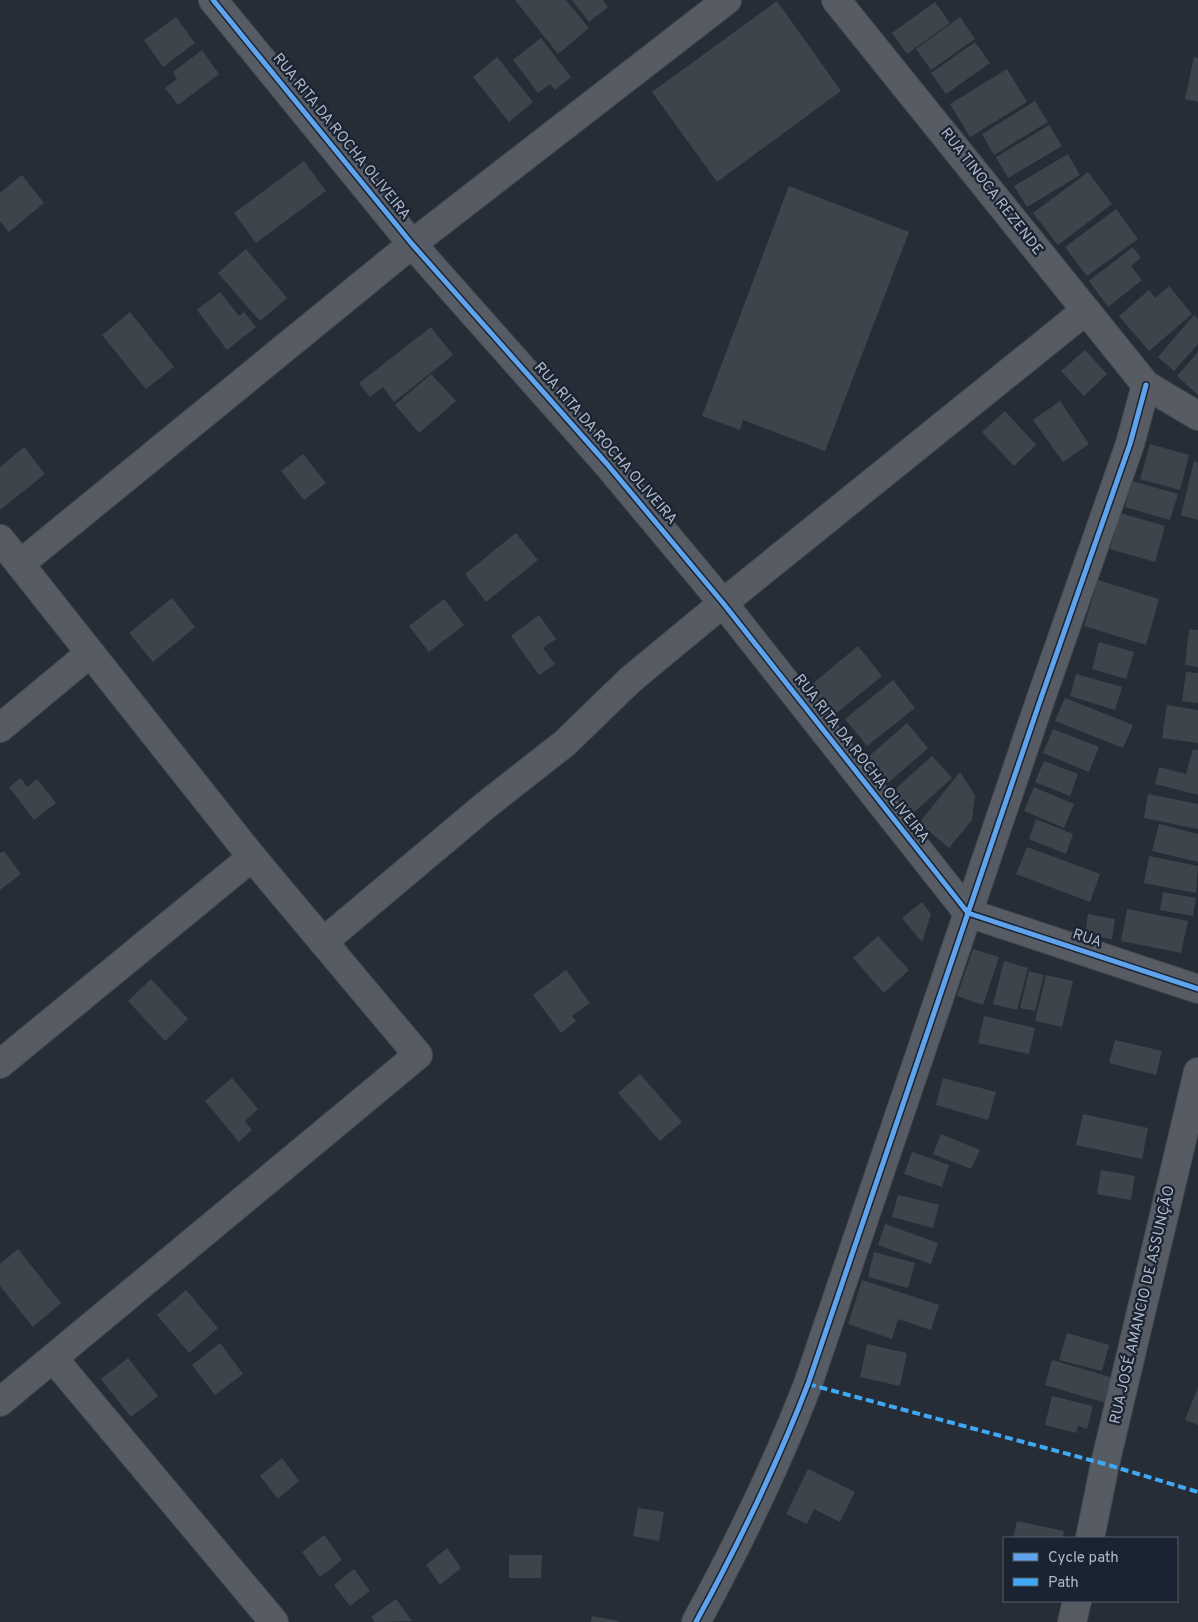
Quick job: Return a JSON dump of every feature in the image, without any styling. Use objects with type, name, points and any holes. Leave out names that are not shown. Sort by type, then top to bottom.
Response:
[{"type":"street","name":"RUA RITA DA ROCHA OLIVEIRA","points":[[213,0],[412,244],[608,464],[723,603],[968,914]]},
{"type":"street","points":[[20,564],[412,244],[727,0]]},
{"type":"street","name":"RUA TINOCA REZENDE","points":[[836,0],[1146,385]]},
{"type":"street","points":[[323,942],[565,742],[630,680],[1085,310]]},
{"type":"street","points":[[696,1622],[736,1548],[787,1439],[808,1384],[1130,444],[1146,385],[1198,416]]},
{"type":"street","points":[[0,539],[89,654],[252,857],[418,1054],[0,1402]]},
{"type":"street","points":[[0,728],[89,654]]},
{"type":"street","points":[[0,1064],[252,857]]},
{"type":"street","name":"RUA","points":[[968,914],[1198,989]]},
{"type":"street","name":"RUA JOSÉ AMANCIO DE ASSUNÇÃO","points":[[1090,1537],[1105,1464],[1198,1072]]},
{"type":"street","points":[[53,1358],[274,1622]]},
{"type":"street","points":[[1072,1622],[1077,1602]]},
{"type":"building","points":[[515,0],[566,0],[589,28],[558,54]]},
{"type":"building","points":[[572,0],[603,0],[608,7],[589,22]]},
{"type":"building","points":[[777,1],[841,91],[717,182],[652,92]]},
{"type":"building","points":[[935,2],[950,23],[907,54],[892,33]]},
{"type":"building","points":[[176,17],[195,43],[163,67],[144,40]]},
{"type":"building","points":[[960,17],[975,39],[931,70],[916,49]]},
{"type":"building","points":[[541,38],[571,77],[555,90],[550,84],[538,93],[513,60]]},
{"type":"building","points":[[975,42],[990,63],[946,94],[931,73]]},
{"type":"building","points":[[202,50],[219,74],[178,105],[165,88],[177,79],[173,72]]},
{"type":"building","points":[[497,57],[533,102],[509,122],[473,77]]},
{"type":"building","points":[[1194,57],[1198,58],[1198,102],[1185,99]]},
{"type":"building","points":[[1007,69],[1027,102],[970,137],[950,104]]},
{"type":"building","points":[[1035,101],[1048,122],[994,155],[982,134]]},
{"type":"building","points":[[1049,125],[1062,146],[1008,178],[996,157]]},
{"type":"building","points":[[1068,154],[1080,175],[1027,207],[1014,186]]},
{"type":"building","points":[[304,161],[326,191],[256,243],[234,213]]},
{"type":"building","points":[[1088,172],[1112,204],[1058,245],[1033,213]]},
{"type":"building","points":[[22,175],[44,203],[9,232],[0,221],[0,193]]},
{"type":"building","points":[[789,186],[909,232],[825,451],[743,420],[740,430],[702,416]]},
{"type":"building","points":[[1116,209],[1138,239],[1087,276],[1065,247]]},
{"type":"building","points":[[1133,247],[1141,258],[1131,266],[1142,280],[1108,307],[1089,281]]},
{"type":"building","points":[[246,249],[287,298],[260,321],[218,273]]},
{"type":"building","points":[[1169,286],[1192,314],[1149,351],[1119,316],[1149,290],[1155,298]]},
{"type":"building","points":[[220,292],[239,316],[244,312],[256,327],[227,350],[197,310]]},
{"type":"building","points":[[130,312],[174,367],[146,389],[102,335]]},
{"type":"building","points":[[1194,315],[1198,319],[1198,344],[1174,371],[1158,357]]},
{"type":"building","points":[[431,327],[453,355],[394,402],[383,387],[370,397],[359,383]]},
{"type":"building","points":[[1085,350],[1107,374],[1084,396],[1061,371]]},
{"type":"building","points":[[1198,352],[1198,395],[1177,376]]},
{"type":"building","points":[[431,374],[456,401],[419,433],[395,405]]},
{"type":"building","points":[[1060,401],[1089,444],[1063,462],[1033,420]]},
{"type":"building","points":[[1005,411],[1036,445],[1014,466],[982,432]]},
{"type":"building","points":[[1150,444],[1189,455],[1180,490],[1140,479]]},
{"type":"building","points":[[24,447],[45,474],[0,510],[0,467]]},
{"type":"building","points":[[303,454],[326,483],[304,500],[281,471]]},
{"type":"building","points":[[1194,461],[1198,462],[1198,520],[1181,515]]},
{"type":"building","points":[[1132,481],[1178,494],[1170,520],[1125,507]]},
{"type":"building","points":[[1120,513],[1165,526],[1155,562],[1110,549]]},
{"type":"building","points":[[516,533],[538,560],[486,602],[465,574]]},
{"type":"building","points":[[1098,580],[1159,599],[1146,645],[1084,626]]},
{"type":"building","points":[[172,598],[195,627],[153,662],[129,633]]},
{"type":"building","points":[[444,599],[464,625],[429,652],[409,626]]},
{"type":"building","points":[[539,615],[556,639],[543,648],[555,664],[539,675],[511,636]]},
{"type":"building","points":[[1189,629],[1198,630],[1198,667],[1185,665]]},
{"type":"building","points":[[1099,642],[1134,652],[1126,679],[1092,669]]},
{"type":"building","points":[[858,646],[882,676],[833,716],[809,687]]},
{"type":"building","points":[[1186,672],[1198,673],[1198,703],[1182,701]]},
{"type":"building","points":[[1076,674],[1122,687],[1115,710],[1070,696]]},
{"type":"building","points":[[893,680],[915,708],[867,746],[845,719]]},
{"type":"building","points":[[1065,698],[1133,725],[1123,748],[1055,721]]},
{"type":"building","points":[[1167,705],[1198,710],[1198,743],[1162,738]]},
{"type":"building","points":[[907,723],[928,748],[888,783],[867,758]]},
{"type":"building","points":[[1053,729],[1099,747],[1089,772],[1043,753]]},
{"type":"building","points":[[1193,749],[1198,750],[1198,795],[1155,784],[1159,767],[1186,774]]},
{"type":"building","points":[[932,756],[952,778],[912,814],[892,792]]},
{"type":"building","points":[[1044,761],[1078,774],[1070,796],[1035,782]]},
{"type":"building","points":[[960,772],[975,795],[972,820],[949,848],[919,823]]},
{"type":"building","points":[[21,778],[27,787],[37,779],[56,803],[34,820],[9,787]]},
{"type":"building","points":[[1034,787],[1074,804],[1064,828],[1024,811]]},
{"type":"building","points":[[1148,794],[1198,804],[1198,829],[1144,818]]},
{"type":"building","points":[[1036,819],[1073,834],[1066,854],[1029,839]]},
{"type":"building","points":[[1159,824],[1198,834],[1198,862],[1152,851]]},
{"type":"building","points":[[1027,847],[1100,874],[1090,902],[1016,874]]},
{"type":"building","points":[[4,851],[21,874],[0,890],[0,853]]},
{"type":"building","points":[[1149,856],[1198,866],[1196,893],[1144,883]]},
{"type":"building","points":[[1163,892],[1196,898],[1193,916],[1160,910]]},
{"type":"building","points":[[922,902],[931,914],[922,942],[902,918]]},
{"type":"building","points":[[1127,909],[1188,921],[1181,953],[1121,941]]},
{"type":"building","points":[[1088,914],[1115,919],[1112,939],[1085,935]]},
{"type":"building","points":[[878,936],[909,970],[884,993],[853,958]]},
{"type":"building","points":[[973,949],[999,957],[983,1005],[957,996]]},
{"type":"building","points":[[1004,961],[1028,968],[1017,1010],[993,1004]]},
{"type":"building","points":[[566,970],[590,1003],[572,1016],[576,1021],[561,1033],[533,995]]},
{"type":"building","points":[[1029,971],[1044,975],[1035,1011],[1020,1008]]},
{"type":"building","points":[[1046,975],[1073,981],[1062,1027],[1035,1021]]},
{"type":"building","points":[[151,979],[188,1019],[165,1041],[128,1001]]},
{"type":"building","points":[[984,1016],[1035,1028],[1029,1054],[978,1043]]},
{"type":"building","points":[[1115,1040],[1162,1051],[1156,1075],[1109,1063]]},
{"type":"building","points":[[640,1074],[682,1122],[660,1141],[618,1093]]},
{"type":"building","points":[[232,1078],[258,1109],[245,1121],[252,1130],[239,1142],[205,1101]]},
{"type":"building","points":[[943,1078],[996,1092],[988,1120],[936,1105]]},
{"type":"building","points":[[1083,1114],[1148,1128],[1142,1159],[1076,1145]]},
{"type":"building","points":[[941,1134],[980,1150],[971,1169],[933,1154]]},
{"type":"building","points":[[912,1152],[949,1165],[942,1187],[904,1174]]},
{"type":"building","points":[[1101,1170],[1135,1176],[1131,1200],[1097,1194]]},
{"type":"building","points":[[898,1195],[939,1205],[933,1228],[892,1217]]},
{"type":"building","points":[[885,1224],[938,1243],[931,1264],[878,1245]]},
{"type":"building","points":[[18,1249],[61,1303],[33,1327],[0,1286],[0,1264]]},
{"type":"building","points":[[874,1252],[915,1263],[908,1288],[868,1277]]},
{"type":"building","points":[[862,1280],[939,1305],[931,1330],[898,1319],[892,1339],[848,1324]]},
{"type":"building","points":[[186,1290],[218,1328],[189,1353],[157,1315]]},
{"type":"building","points":[[1067,1333],[1109,1345],[1102,1371],[1059,1360]]},
{"type":"building","points":[[220,1343],[243,1374],[215,1395],[192,1365]]},
{"type":"building","points":[[867,1344],[907,1353],[900,1386],[860,1377]]},
{"type":"building","points":[[128,1358],[158,1396],[131,1417],[101,1379]]},
{"type":"building","points":[[1052,1360],[1117,1379],[1109,1404],[1045,1385]]},
{"type":"building","points":[[1198,1387],[1198,1425],[1185,1420]]},
{"type":"building","points":[[1052,1396],[1093,1406],[1087,1429],[1078,1426],[1076,1433],[1045,1425]]},
{"type":"building","points":[[282,1458],[299,1481],[278,1499],[260,1476]]},
{"type":"building","points":[[808,1469],[855,1492],[840,1522],[814,1509],[807,1524],[786,1514]]},
{"type":"building","points":[[638,1508],[664,1512],[659,1541],[633,1536]]},
{"type":"building","points":[[1017,1521],[1064,1531],[1063,1537],[1013,1537]]},
{"type":"building","points":[[324,1535],[342,1560],[320,1577],[302,1552]]},
{"type":"building","points":[[447,1548],[461,1568],[440,1585],[426,1565]]},
{"type":"building","points":[[509,1555],[542,1555],[541,1578],[509,1578]]},
{"type":"building","points":[[354,1569],[370,1591],[350,1606],[334,1585]]},
{"type":"building","points":[[396,1599],[412,1621],[375,1622],[371,1617]]},
{"type":"building","points":[[592,1616],[619,1621],[619,1622],[591,1622]]},
{"type":"marked path","points":[[808,1384],[1105,1464],[1198,1492]]},
{"type":"cycle path","points":[[213,0],[412,244],[607,464],[723,603],[968,913],[1198,989]]},
{"type":"cycle path","points":[[696,1622],[756,1505],[808,1384],[1040,701],[1130,444],[1146,385]]}]
